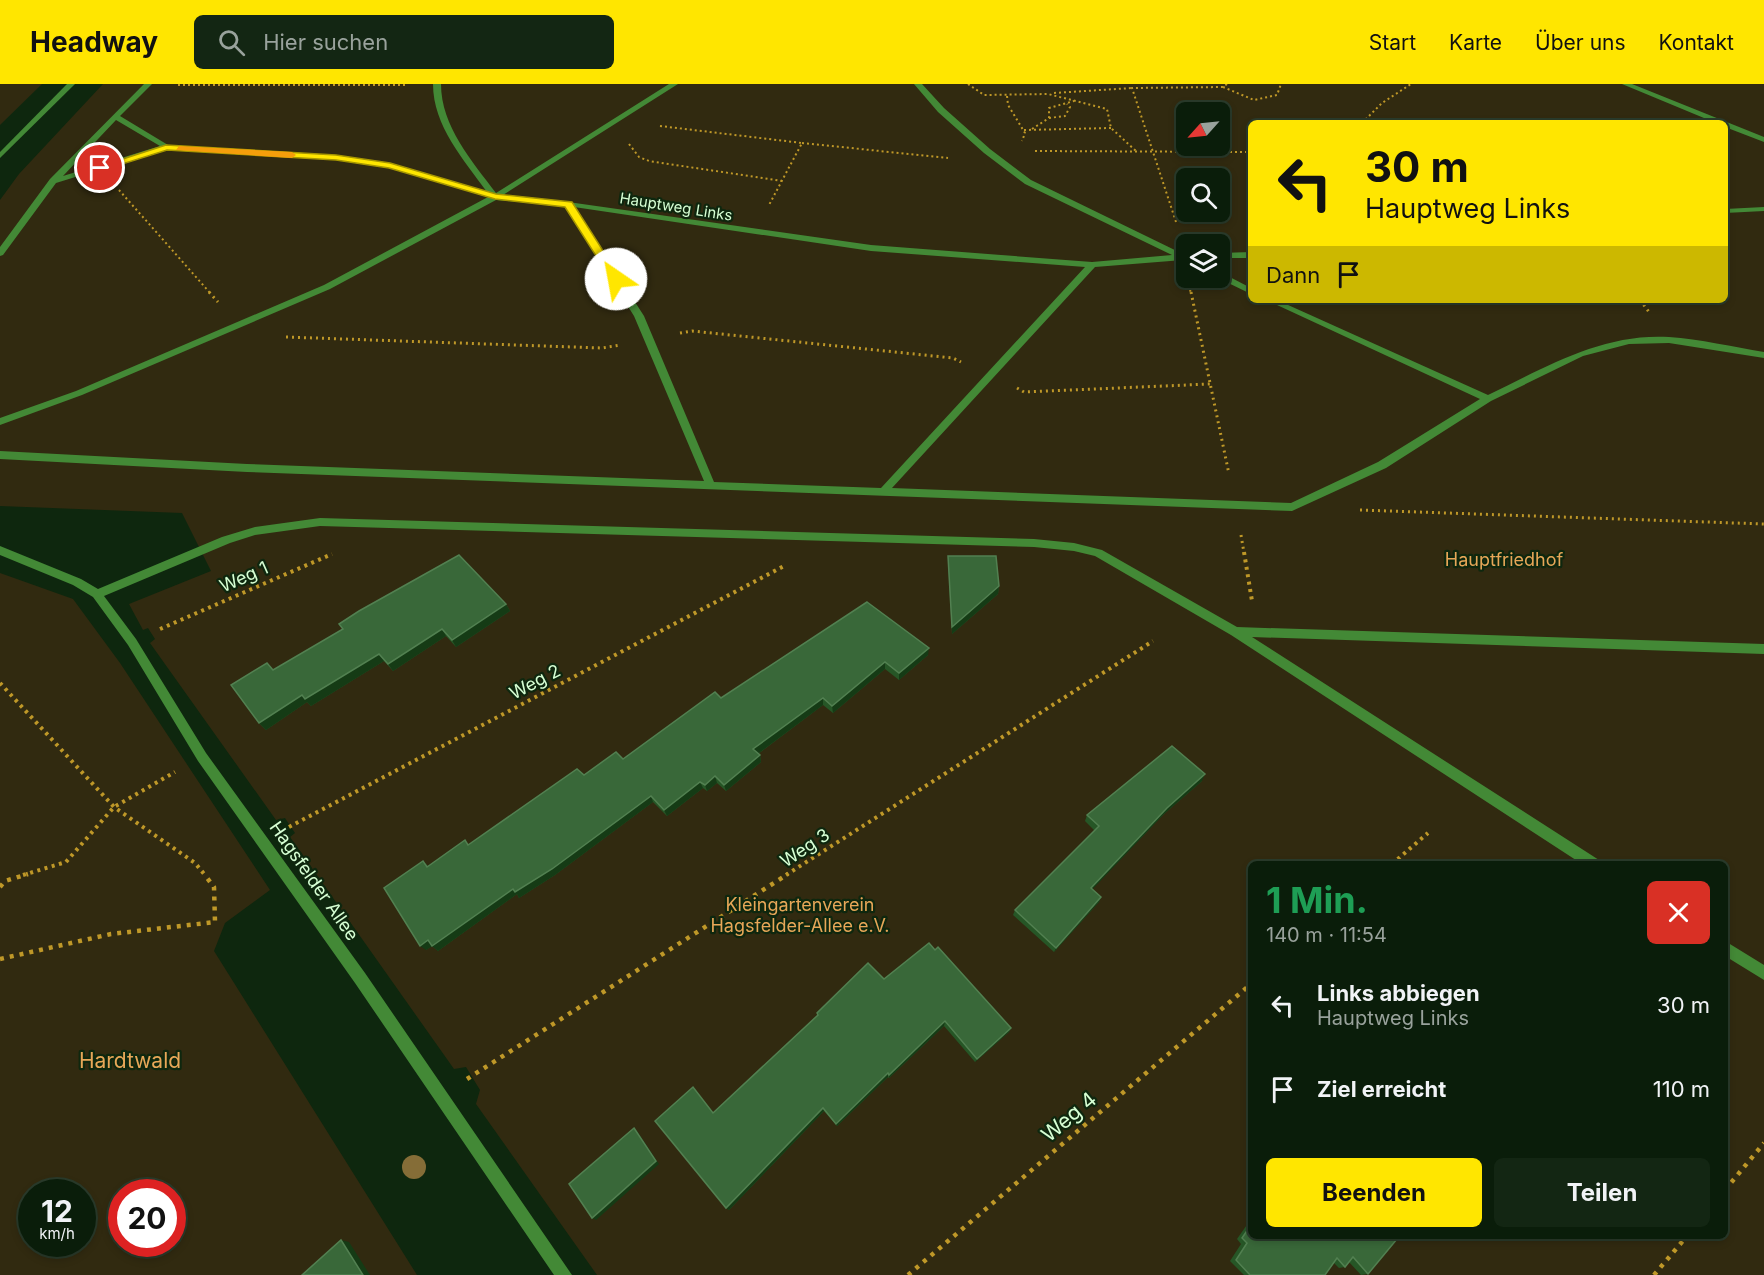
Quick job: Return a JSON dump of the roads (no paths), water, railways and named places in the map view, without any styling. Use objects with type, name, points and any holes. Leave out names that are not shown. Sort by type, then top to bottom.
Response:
[{"type":"street","points":[[0,156],[71,84]]},
{"type":"street","points":[[0,253],[53,181],[148,84]]},
{"type":"street","points":[[0,422],[79,393],[327,287],[495,197],[674,84]]},
{"type":"street","points":[[918,84],[941,110],[987,151],[1028,182],[1176,253]]},
{"type":"street","points":[[1626,84],[1716,120]]},
{"type":"street","points":[[436,85],[436,98],[458,144],[495,197]]},
{"type":"street","name":"Hauptweg Links","points":[[116,117],[166,147]]},
{"type":"street","points":[[1728,125],[1764,140]]},
{"type":"street","name":"Hauptweg Links","points":[[53,181],[166,147],[336,158],[390,166],[495,197],[568,204],[870,248],[1092,265],[1176,258]]},
{"type":"street","points":[[568,204],[639,316],[711,486]]},
{"type":"street","points":[[1728,211],[1764,208]]},
{"type":"street","points":[[1230,256],[1248,255]]},
{"type":"street","points":[[882,493],[1092,265]]},
{"type":"street","points":[[1230,280],[1248,289]]},
{"type":"street","points":[[1277,303],[1488,399]]},
{"type":"street","points":[[0,455],[247,468],[1292,507],[1382,465],[1488,399],[1580,354],[1629,341],[1669,340],[1701,343],[1764,355]]},
{"type":"street","points":[[97,594],[226,540],[255,531],[320,522],[1023,543],[1074,547],[1098,553],[1234,632],[1589,861]]},
{"type":"street","name":"Hagsfelder Allee","points":[[0,550],[77,582],[97,594],[132,642],[202,757],[360,978],[564,1275]]},
{"type":"street","points":[[1234,632],[1764,649]]},
{"type":"street","points":[[1728,950],[1764,973]]},
{"type":"park label","name":"Hauptfriedhof","points":[[1504,560]]},
{"type":"park label","name":"Kleingartenverein Hagsfelder-Allee e.V.","points":[[800,915]]},
{"type":"park label","name":"Hardtwald","points":[[130,1061]]}]
